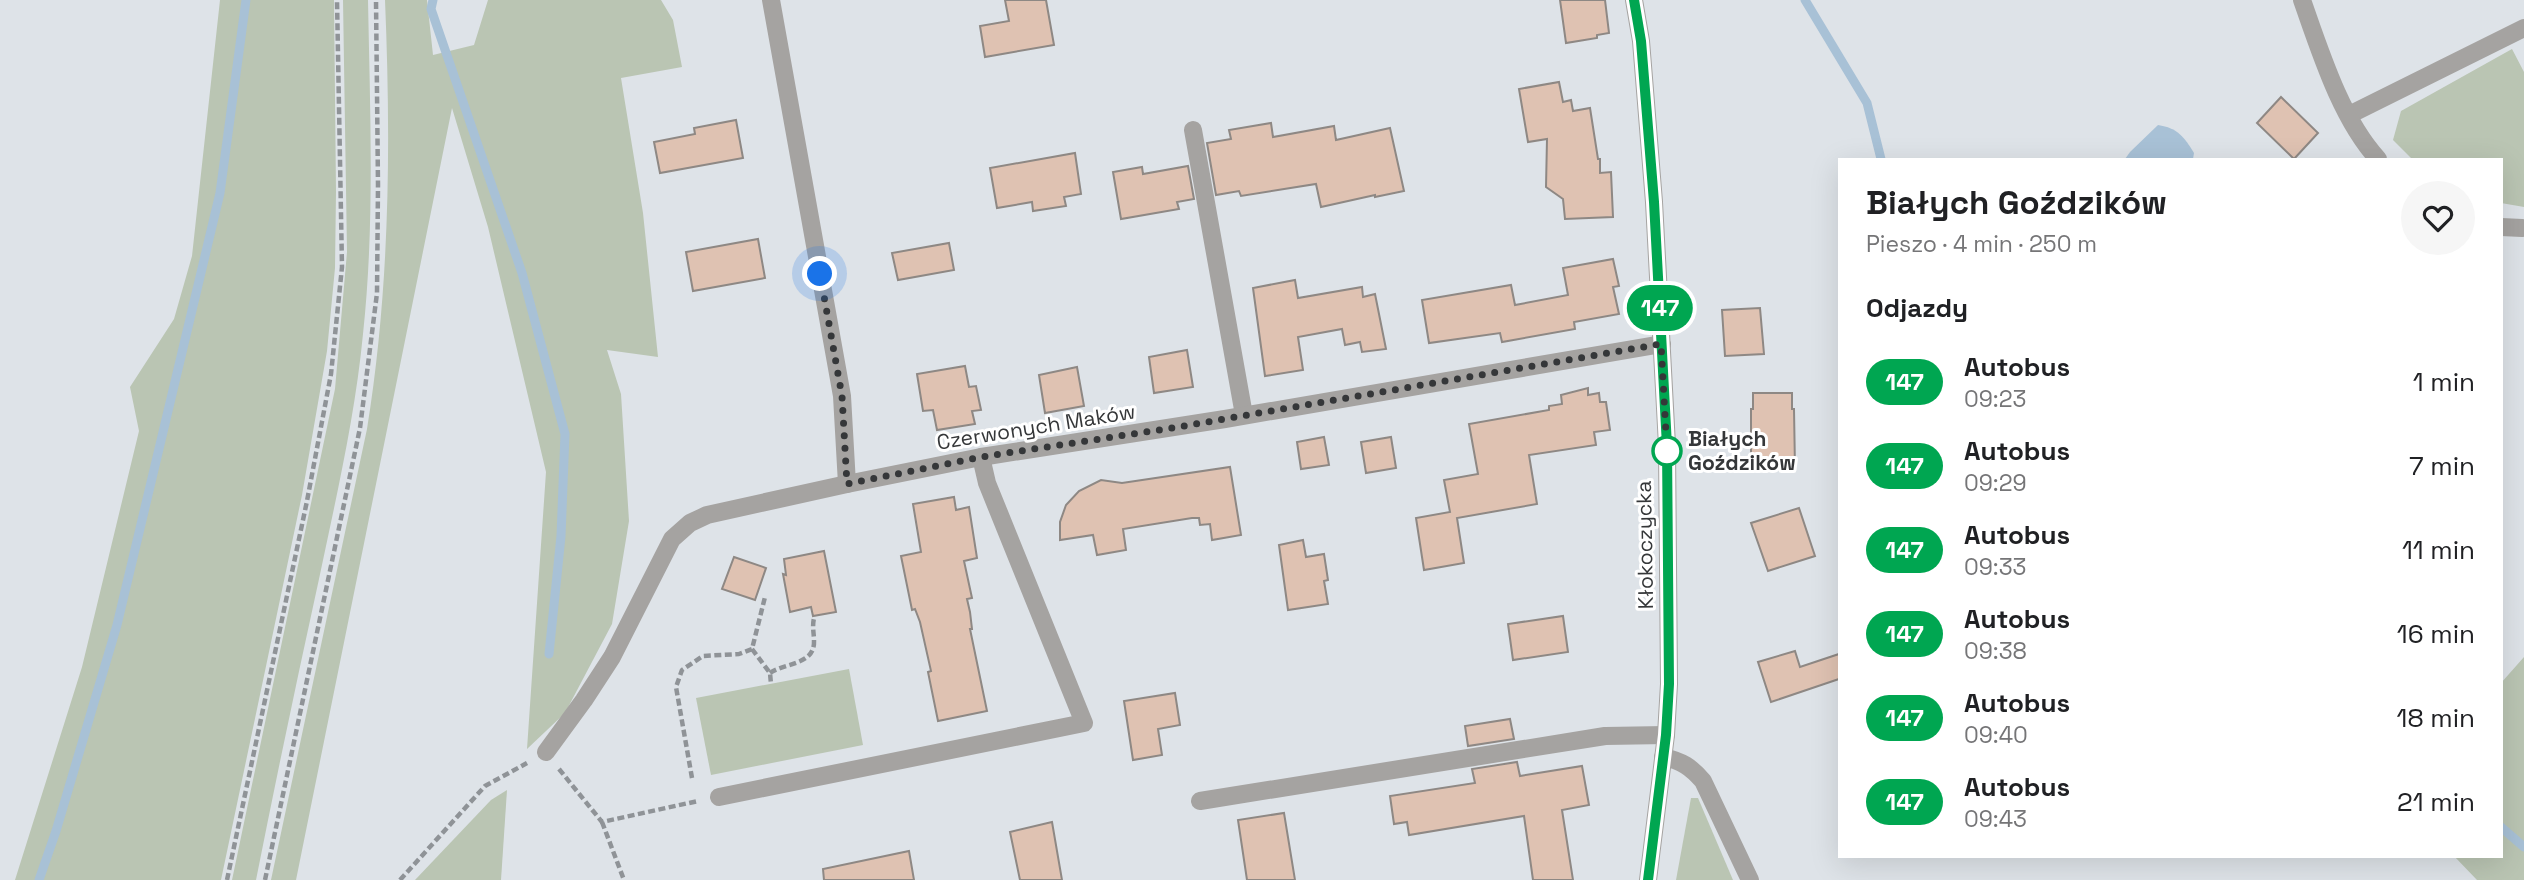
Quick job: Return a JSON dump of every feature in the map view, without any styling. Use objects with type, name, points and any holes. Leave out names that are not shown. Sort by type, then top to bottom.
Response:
[{"type":"street","points":[[771,0],[842,396],[847,484]]},
{"type":"street","name":"Kłokoczycka","points":[[1634,0],[1641,41],[1654,202],[1667,446],[1669,684],[1666,735],[1648,880]]},
{"type":"street","points":[[2302,0],[2322,57],[2349,116],[2377,158]]},
{"type":"street","points":[[2349,116],[2524,28]]},
{"type":"street","points":[[1193,130],[1244,415]]},
{"type":"street","points":[[2503,227],[2523,228]]},
{"type":"street","name":"Czerwonych Maków","points":[[546,752],[584,701],[612,657],[672,539],[690,523],[707,515],[981,457],[1661,344]]},
{"type":"street","points":[[719,797],[1084,723],[987,483],[981,457]]},
{"type":"street","points":[[1200,801],[1605,736],[1666,735]]},
{"type":"street","points":[[1663,757],[1680,760],[1692,768],[1703,781],[1750,880]]},
{"type":"path","points":[[227,880],[331,374],[342,267],[337,0]]},
{"type":"path","points":[[265,880],[360,428],[368,366],[377,293],[379,185],[376,0]]},
{"type":"path","points":[[752,649],[765,597]]},
{"type":"path","points":[[770,673],[779,667],[806,660],[812,651],[814,618]]},
{"type":"path","points":[[752,649],[770,673],[771,684]]},
{"type":"path","points":[[692,778],[676,687],[682,670],[694,659],[703,656],[738,654],[752,649]]},
{"type":"path","points":[[400,880],[485,786],[546,752],[602,822],[624,880]]},
{"type":"path","points":[[602,822],[719,797]]},
{"type":"green space","points":[[220,0],[334,0],[336,192],[335,268],[327,351],[302,495],[221,880],[15,880],[82,667],[139,431],[130,387],[174,319],[192,256]]},
{"type":"green space","points":[[343,0],[368,0],[370,209],[367,292],[360,365],[338,488],[256,880],[232,880],[335,389],[347,252]]},
{"type":"green space","points":[[385,0],[427,0],[433,55],[474,45],[488,0],[661,0],[673,20],[682,67],[621,78],[643,213],[658,357],[607,350],[621,394],[629,521],[612,624],[565,713],[527,749],[546,472],[488,227],[452,108],[296,880],[271,880],[367,429],[375,376],[387,215]]},
{"type":"green space","points":[[2512,49],[2524,72],[2524,207],[2503,203],[2503,158],[2411,158],[2393,140],[2401,111]]},
{"type":"green space","points":[[2524,657],[2524,880],[2477,880],[2456,858],[2503,858],[2503,681]]},
{"type":"green space","points":[[849,669],[863,745],[711,775],[696,698]]},
{"type":"green space","points":[[507,790],[501,880],[415,880],[491,800]]},
{"type":"green space","points":[[1691,798],[1698,798],[1733,880],[1676,880]]},
{"type":"water","points":[[2158,125],[2171,128],[2180,134],[2194,153],[2193,158],[2126,158]]},
{"type":"building","points":[[1005,0],[1046,0],[1054,45],[985,57],[980,26],[1009,21]]},
{"type":"building","points":[[1560,0],[1605,0],[1609,33],[1597,35],[1597,38],[1566,43]]},
{"type":"building","points":[[1559,82],[1563,102],[1571,100],[1573,111],[1590,108],[1600,159],[1600,173],[1611,172],[1613,217],[1565,219],[1563,199],[1546,187],[1547,139],[1528,142],[1519,89]]},
{"type":"building","points":[[2281,97],[2318,133],[2293,158],[2257,123]]},
{"type":"building","points":[[736,120],[743,158],[660,173],[654,142],[695,134],[694,128]]},
{"type":"building","points":[[1271,123],[1273,137],[1334,126],[1336,140],[1390,128],[1404,191],[1321,207],[1316,184],[1241,196],[1239,191],[1216,195],[1207,143],[1231,139],[1229,130]]},
{"type":"building","points":[[1075,153],[1081,194],[1064,197],[1066,206],[1033,211],[1032,202],[997,208],[990,168]]},
{"type":"building","points":[[1188,166],[1194,199],[1177,202],[1179,209],[1121,219],[1113,172],[1142,167],[1143,174]]},
{"type":"building","points":[[758,239],[765,278],[693,291],[686,252]]},
{"type":"building","points":[[949,243],[954,270],[898,280],[892,253]]},
{"type":"building","points":[[1613,259],[1619,286],[1613,287],[1619,314],[1574,322],[1575,329],[1502,342],[1500,333],[1429,343],[1422,300],[1511,285],[1515,305],[1568,295],[1563,268]]},
{"type":"building","points":[[1295,280],[1298,298],[1362,287],[1363,297],[1375,294],[1386,349],[1362,352],[1360,342],[1345,345],[1342,329],[1298,337],[1303,370],[1265,376],[1253,288]]},
{"type":"building","points":[[1760,308],[1764,354],[1725,356],[1722,310]]},
{"type":"building","points":[[1187,350],[1193,387],[1154,393],[1149,357]]},
{"type":"building","points":[[965,366],[969,387],[976,386],[981,410],[972,411],[975,424],[937,430],[933,410],[923,411],[917,374]]},
{"type":"building","points":[[1077,367],[1084,406],[1045,413],[1039,375]]},
{"type":"building","points":[[1588,388],[1588,395],[1599,393],[1600,402],[1606,402],[1610,430],[1594,432],[1596,445],[1529,455],[1537,504],[1457,518],[1464,563],[1424,570],[1416,518],[1450,512],[1444,480],[1478,474],[1469,424],[1549,410],[1549,406],[1562,404],[1561,395]]},
{"type":"building","points":[[1753,393],[1792,393],[1795,469],[1751,470]]},
{"type":"building","points":[[1324,437],[1329,465],[1301,469],[1297,442]]},
{"type":"building","points":[[1391,437],[1396,468],[1366,473],[1361,442]]},
{"type":"building","points":[[1230,467],[1241,535],[1212,540],[1210,524],[1200,525],[1199,518],[1192,518],[1123,529],[1126,550],[1097,555],[1093,535],[1060,540],[1060,522],[1066,505],[1079,491],[1101,480],[1122,483]]},
{"type":"building","points":[[954,497],[956,510],[969,507],[977,558],[964,561],[972,598],[967,599],[970,629],[987,711],[938,721],[928,672],[931,671],[920,622],[915,609],[912,610],[901,556],[921,552],[913,504]]},
{"type":"building","points":[[1799,508],[1815,556],[1768,571],[1751,523]]},
{"type":"building","points":[[1303,540],[1306,557],[1324,554],[1328,580],[1324,581],[1328,604],[1288,610],[1279,545]]},
{"type":"building","points":[[824,551],[836,612],[813,616],[811,607],[790,612],[783,574],[786,575],[784,559]]},
{"type":"building","points":[[734,557],[766,568],[755,600],[722,589]]},
{"type":"building","points":[[1563,616],[1568,652],[1513,660],[1508,624]]},
{"type":"building","points":[[1795,651],[1800,667],[1838,654],[1838,679],[1771,702],[1758,662]]},
{"type":"building","points":[[1175,693],[1180,725],[1158,729],[1162,755],[1133,760],[1124,701]]},
{"type":"building","points":[[1510,719],[1514,739],[1468,746],[1465,726]]},
{"type":"building","points":[[1517,762],[1520,776],[1582,766],[1589,805],[1562,810],[1573,880],[1533,880],[1524,816],[1409,835],[1407,822],[1394,824],[1390,796],[1475,783],[1472,769]]},
{"type":"building","points":[[1284,813],[1295,880],[1247,880],[1238,820]]},
{"type":"building","points":[[1052,822],[1062,880],[1020,880],[1010,832]]},
{"type":"building","points":[[909,851],[914,880],[824,880],[823,869]]},
{"type":"waterway","points":[[39,880],[117,625],[220,193],[246,0]]},
{"type":"waterway","points":[[433,0],[431,9],[522,273],[565,434],[561,536],[549,654]]},
{"type":"waterway","points":[[1805,0],[1867,103],[1881,158]]},
{"type":"waterway","points":[[2503,829],[2524,847]]},
{"type":"bus line","name":"147","points":[[1634,0],[1641,41],[1654,202],[1667,446],[1669,684],[1666,735],[1648,880]]},
{"type":"place","name":"Białych Goździków","points":[[1667,451]]},
{"type":"route","points":[[820,274],[842,396],[847,484],[981,457],[1172,428],[1661,344],[1667,451]]}]
